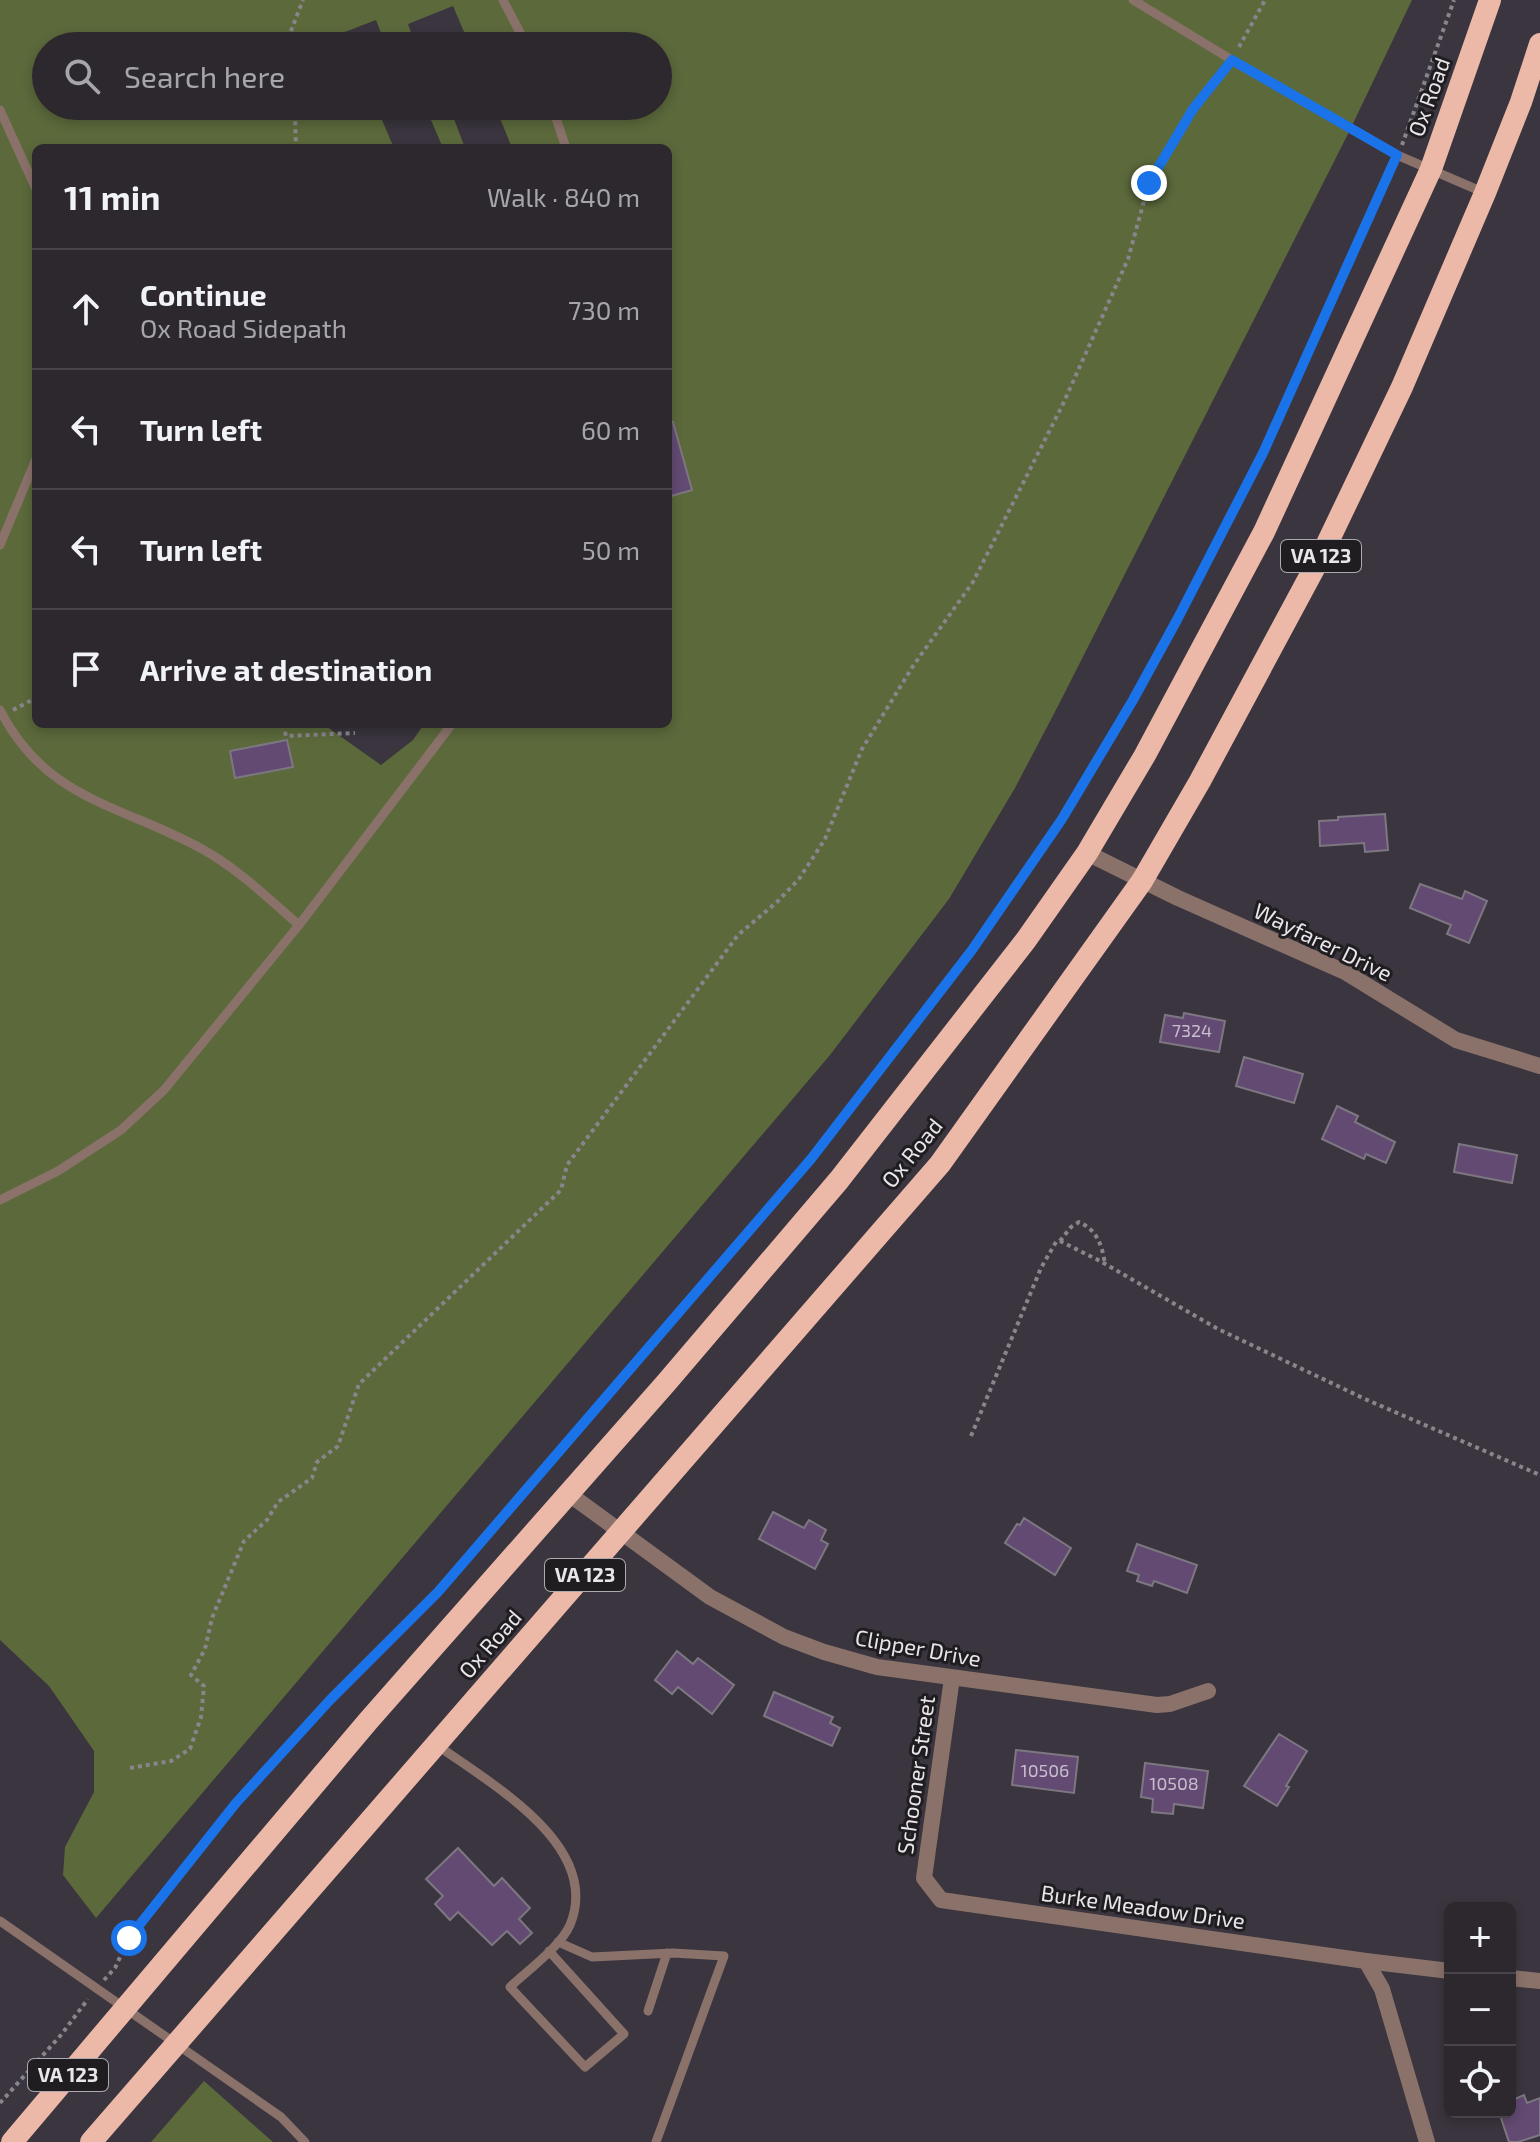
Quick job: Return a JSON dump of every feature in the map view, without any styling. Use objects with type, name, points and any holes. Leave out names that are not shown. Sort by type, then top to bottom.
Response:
[{"type":"highway","name":"Ox Road","points":[[12,2142],[380,1708],[839,1180],[1006,965],[1087,853],[1145,755],[1264,532],[1431,169],[1490,0]]},
{"type":"highway","name":"Ox Road","points":[[91,2142],[940,1164],[1142,881],[1200,781],[1324,550],[1402,387],[1485,193],[1540,44]]},
{"type":"street","name":"Wayfarer Drive","points":[[1087,853],[1345,972],[1456,1040],[1540,1066]]},
{"type":"street","name":"Clipper Drive","points":[[569,1494],[710,1597],[784,1637],[877,1667],[1157,1705],[1170,1704],[1208,1691]]},
{"type":"street","name":"Schooner Street","points":[[924,1878],[952,1678]]},
{"type":"street","name":"Burke Meadow Drive","points":[[924,1878],[941,1900],[1444,1970]]},
{"type":"street","points":[[1366,1961],[1382,1989],[1427,2142]]},
{"type":"street","points":[[1516,1979],[1540,1981]]},
{"type":"lane","points":[[503,0],[520,32]]},
{"type":"lane","points":[[1133,0],[1397,155],[1485,193]]},
{"type":"lane","points":[[0,110],[32,180]]},
{"type":"lane","points":[[557,120],[565,144]]},
{"type":"lane","points":[[0,545],[32,469]]},
{"type":"lane","points":[[0,710],[32,756],[69,788],[110,809],[169,831],[207,851],[299,925]]},
{"type":"lane","points":[[0,1200],[58,1171],[121,1130],[164,1090],[299,925],[449,728]]},
{"type":"lane","points":[[437,1745],[531,1814],[559,1843],[571,1868],[575,1899],[570,1925],[558,1942],[510,1987],[585,2067],[624,2034],[549,1951]]},
{"type":"lane","points":[[0,1921],[281,2117],[305,2142]]},
{"type":"lane","points":[[558,1942],[592,1957],[667,1953],[724,1956],[656,2142]]},
{"type":"lane","points":[[648,2011],[667,1953]]},
{"type":"path","points":[[290,32],[303,0]]},
{"type":"path","points":[[130,1768],[171,1761],[190,1749],[201,1717],[204,1686],[191,1675],[205,1649],[212,1618],[244,1541],[267,1520],[278,1502],[312,1478],[317,1462],[338,1446],[359,1384],[561,1190],[567,1165],[738,935],[799,879],[825,839],[862,749],[913,666],[973,582],[1063,404],[1128,259],[1149,183],[1193,109],[1232,60],[1265,0]]},
{"type":"path","points":[[115,1968],[129,1938],[236,1803],[330,1700],[438,1592],[811,1159],[972,950],[1062,819],[1133,700],[1263,453],[1397,155],[1454,0]]},
{"type":"path","points":[[295,120],[296,144]]},
{"type":"path","points":[[12,711],[32,700]]},
{"type":"path","points":[[284,728],[286,736],[355,733]]},
{"type":"path","points":[[971,1436],[1041,1268],[1056,1242],[1079,1222],[1091,1228],[1102,1247],[1105,1264]]},
{"type":"path","points":[[1060,1241],[1218,1329],[1365,1399],[1540,1475]]},
{"type":"path","points":[[0,2103],[81,2008]]},
{"type":"green space","points":[[0,0],[1412,0],[1348,134],[1058,706],[1015,788],[949,899],[830,1055],[96,1918],[63,1875],[65,1847],[94,1792],[94,1751],[49,1686],[0,1640]]},
{"type":"green space","points":[[431,120],[454,120],[463,144],[441,144]]},
{"type":"green space","points":[[204,2081],[273,2142],[151,2142]]},
{"type":"building","points":[[672,422],[673,422],[692,490],[672,496]]},
{"type":"building","points":[[287,740],[293,767],[235,778],[230,751]]},
{"type":"building","points":[[1385,814],[1388,850],[1365,852],[1364,843],[1320,846],[1319,821]]},
{"type":"building","points":[[1420,884],[1462,899],[1465,891],[1487,901],[1469,943],[1447,934],[1451,925],[1410,908]]},
{"type":"building","points":[[1184,1013],[1225,1021],[1219,1052],[1160,1042],[1165,1015],[1183,1018]]},
{"type":"building","points":[[1244,1057],[1303,1074],[1294,1103],[1236,1086]]},
{"type":"building","points":[[1337,1106],[1358,1116],[1355,1122],[1395,1142],[1386,1163],[1366,1154],[1364,1159],[1322,1139]]},
{"type":"building","points":[[1459,1144],[1517,1155],[1512,1183],[1454,1172]]},
{"type":"building","points":[[773,1512],[804,1528],[809,1520],[826,1530],[821,1540],[828,1544],[815,1569],[759,1539]]},
{"type":"building","points":[[1024,1518],[1071,1548],[1055,1575],[1005,1543]]},
{"type":"building","points":[[1137,1544],[1197,1565],[1187,1593],[1154,1581],[1152,1586],[1137,1581],[1139,1575],[1127,1571]]},
{"type":"building","points":[[677,1651],[693,1664],[698,1658],[734,1685],[712,1714],[678,1687],[672,1694],[655,1680]]},
{"type":"building","points":[[774,1692],[833,1717],[830,1723],[840,1728],[832,1746],[764,1716]]},
{"type":"building","points":[[1279,1734],[1307,1751],[1277,1806],[1244,1786]]},
{"type":"building","points":[[1016,1750],[1078,1757],[1074,1793],[1012,1785]]},
{"type":"building","points":[[1145,1763],[1208,1771],[1203,1808],[1174,1804],[1173,1814],[1152,1812],[1153,1799],[1141,1797]]},
{"type":"building","points":[[458,1848],[494,1886],[502,1878],[530,1908],[519,1919],[532,1933],[520,1944],[507,1931],[492,1945],[458,1912],[450,1920],[435,1904],[443,1896],[426,1879]]},
{"type":"building","points":[[1524,2095],[1527,2103],[1540,2098],[1540,2135],[1509,2142],[1501,2118],[1516,2118],[1516,2098]]},
{"type":"route","points":[[129,1938],[236,1803],[330,1700],[438,1592],[811,1159],[972,950],[1062,819],[1178,618],[1263,453],[1397,155],[1232,60],[1193,109],[1149,183]]}]
